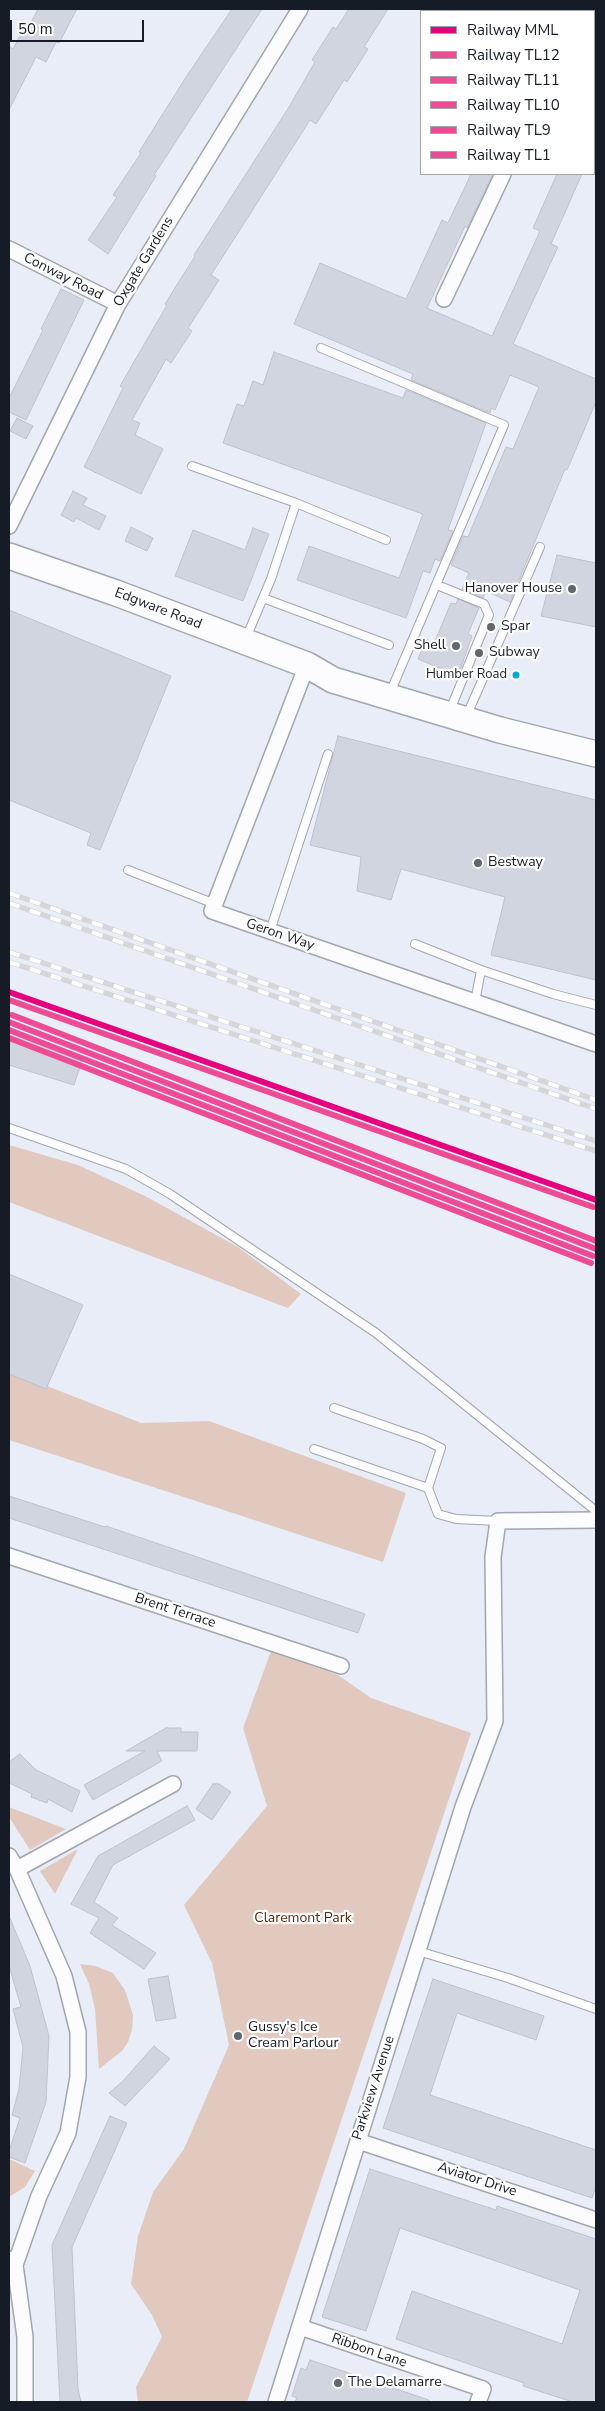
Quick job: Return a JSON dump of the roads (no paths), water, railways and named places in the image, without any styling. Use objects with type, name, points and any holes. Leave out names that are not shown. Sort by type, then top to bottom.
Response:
[{"type":"main road","name":"Edgware Road","points":[[9,556],[116,592],[307,665],[334,664],[392,690],[596,754]]},
{"type":"main road","name":"Edgware Road","points":[[460,710],[596,736]]},
{"type":"street","name":"Oxgate Gardens","points":[[9,526],[118,304],[300,9]]},
{"type":"street","points":[[444,299],[503,175]]},
{"type":"street","name":"Conway Road","points":[[9,249],[118,304]]},
{"type":"street","points":[[215,904],[307,665]]},
{"type":"street","name":"Geron Way","points":[[215,904],[212,911],[596,1044]]},
{"type":"street","points":[[498,1521],[596,1520]]},
{"type":"street","name":"Parkview Avenue","points":[[276,2402],[474,1775],[495,1721],[493,1557],[498,1521]]},
{"type":"street","name":"Brent Terrace","points":[[9,1556],[341,1666]]},
{"type":"street","points":[[17,1869],[174,1784]]},
{"type":"street","points":[[9,1856],[17,1869],[64,1976],[78,2032],[78,2077],[68,2133],[39,2196],[12,2262],[25,2337],[25,2402]]},
{"type":"street","name":"Aviator Drive","points":[[358,2141],[596,2220]]},
{"type":"street","name":"Ribbon Lane","points":[[300,2327],[483,2389],[478,2402]]},
{"type":"lane","points":[[321,348],[504,425],[392,690]]},
{"type":"lane","points":[[192,466],[296,503],[386,540]]},
{"type":"lane","points":[[244,642],[263,598],[296,503]]},
{"type":"lane","points":[[460,710],[540,547]]},
{"type":"lane","points":[[437,585],[484,604],[489,615],[460,710]]},
{"type":"lane","points":[[263,598],[389,645]]},
{"type":"lane","points":[[270,931],[328,754]]},
{"type":"lane","points":[[128,870],[215,904]]},
{"type":"lane","points":[[415,944],[482,970],[553,994],[596,1005]]},
{"type":"lane","points":[[475,1002],[482,970]]},
{"type":"lane","points":[[9,1128],[126,1169],[170,1194],[376,1333],[596,1511]]},
{"type":"lane","points":[[334,1408],[423,1439],[441,1448],[428,1488],[438,1514],[456,1519],[498,1521]]},
{"type":"lane","points":[[314,1449],[428,1488]]},
{"type":"lane","points":[[418,1951],[508,1978],[596,2009]]},
{"type":"railway","points":[[9,893],[596,1100]]},
{"type":"railway","points":[[9,903],[596,1109]]},
{"type":"railway","points":[[9,952],[596,1141]]},
{"type":"railway","points":[[9,962],[596,1151]]},
{"type":"rail line","name":"MML","points":[[9,992],[596,1200]]},
{"type":"rail line","name":"TL1","points":[[9,1000],[593,1207]]},
{"type":"rail line","name":"TL10","points":[[12,1015],[596,1241]]},
{"type":"rail line","name":"TL12","points":[[9,1022],[596,1249]]},
{"type":"rail line","name":"TL11","points":[[9,1030],[593,1256]]},
{"type":"rail line","name":"TL9","points":[[9,1038],[591,1263]]},
{"type":"place","name":"Hanover House","points":[[572,589]]},
{"type":"place","name":"Spar","points":[[491,627]]},
{"type":"place","name":"Shell","points":[[456,646]]},
{"type":"place","name":"Subway","points":[[479,653]]},
{"type":"place","name":"Humber Road","points":[[516,675]]},
{"type":"place","name":"Bestway","points":[[478,863]]},
{"type":"place","name":"Gussy's Ice Cream Parlour","points":[[238,2036]]},
{"type":"place","name":"The Delamarre","points":[[338,2383]]},
{"type":"park label","name":"Claremont Park","points":[[303,1919]]}]
